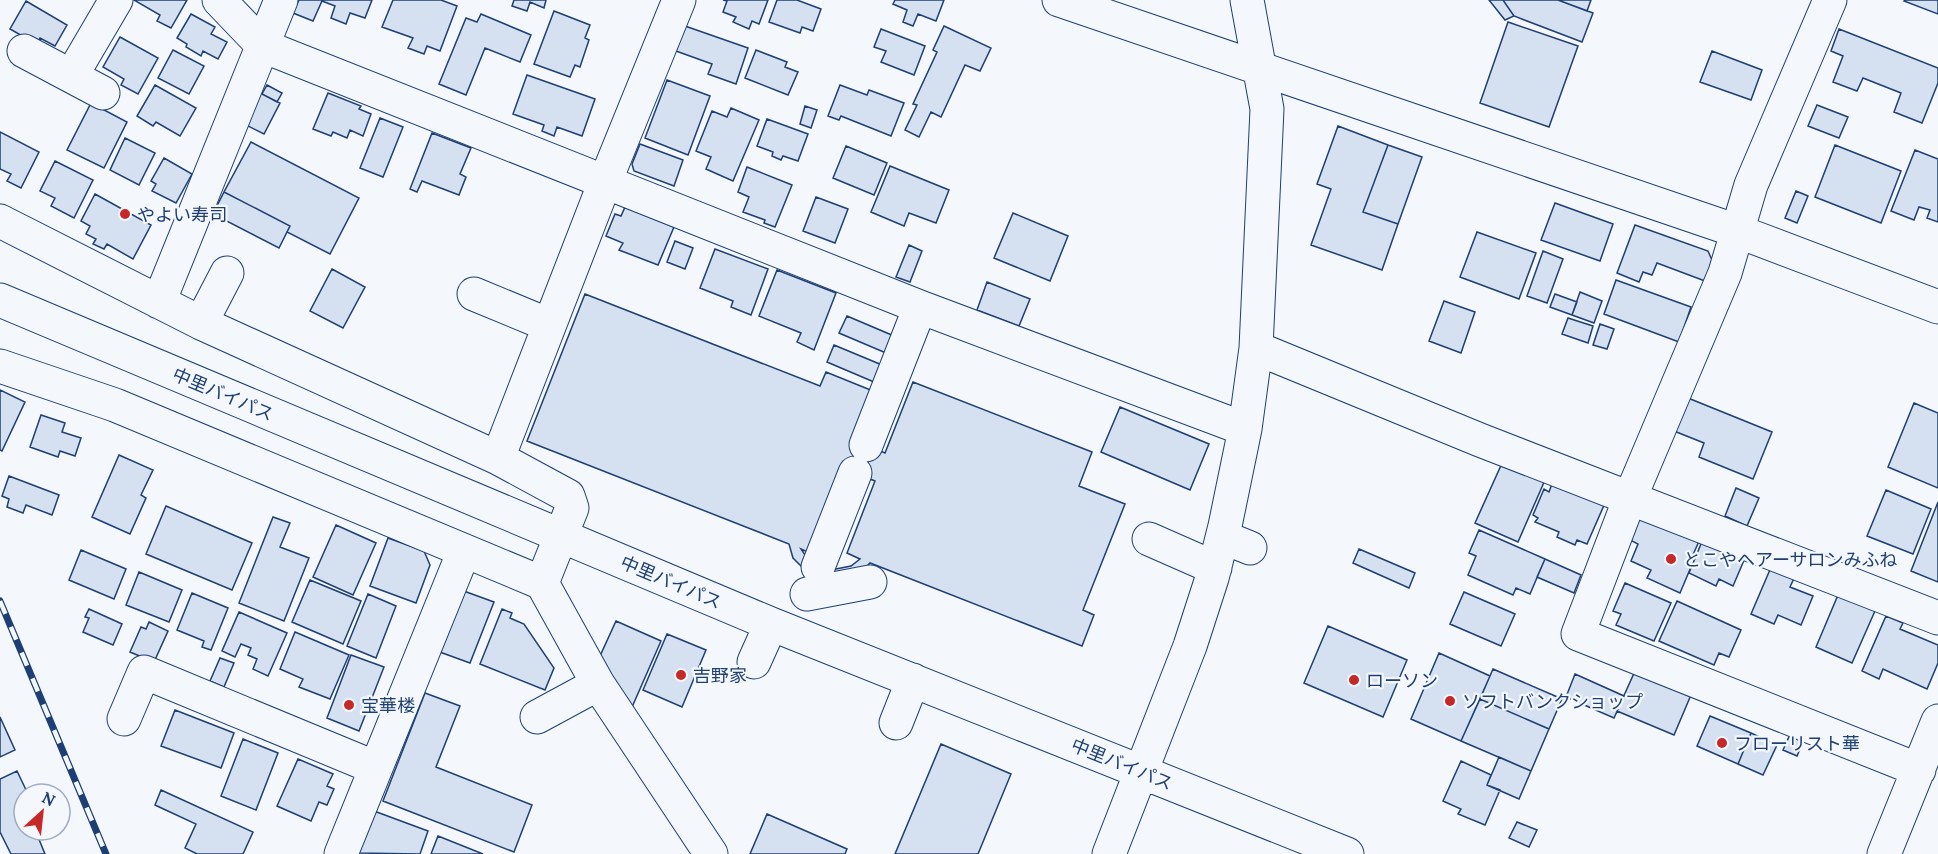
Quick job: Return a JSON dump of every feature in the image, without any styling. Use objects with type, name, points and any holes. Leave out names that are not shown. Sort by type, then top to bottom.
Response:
[{"type":"street","points":[[72,75],[117,0]]},
{"type":"street","points":[[219,0],[264,46],[920,307],[1245,429]]},
{"type":"street","points":[[159,302],[281,0]]},
{"type":"street","points":[[498,458],[605,182],[679,0]]},
{"type":"street","points":[[1059,0],[1737,231],[1938,308]]},
{"type":"street","points":[[1109,854],[1190,645],[1215,568],[1237,542],[1245,429],[1256,348],[1267,109],[1247,0]]},
{"type":"street","points":[[1830,0],[1751,185],[1725,273],[1630,498],[1578,634],[1919,770]]},
{"type":"street","points":[[24,51],[103,93]]},
{"type":"street","points":[[0,221],[201,323],[498,458],[568,496],[573,508],[542,583]]},
{"type":"street","points":[[201,323],[227,273]]},
{"type":"street","points":[[474,294],[549,325]]},
{"type":"street","name":"中里バイパス","points":[[0,300],[781,628],[1347,854]]},
{"type":"street","points":[[754,662],[781,628],[813,579],[920,307]]},
{"type":"street","points":[[1256,348],[1480,440],[1938,618]]},
{"type":"street","points":[[0,366],[115,405],[398,521],[542,583],[598,684],[711,854]]},
{"type":"street","points":[[1149,539],[1215,568]]},
{"type":"street","points":[[341,854],[464,551]]},
{"type":"street","points":[[813,579],[870,582]]},
{"type":"street","points":[[124,719],[144,672],[376,768]]},
{"type":"street","points":[[896,723],[913,680]]},
{"type":"street","points":[[537,717],[598,684]]},
{"type":"street","points":[[1884,854],[1938,722]]},
{"type":"building","points":[[134,0],[187,0],[171,28],[157,21],[160,15]]},
{"type":"building","points":[[299,0],[372,0],[365,18],[350,13],[346,24],[331,18],[335,6],[322,1],[313,21],[293,13]]},
{"type":"building","points":[[393,0],[441,0],[457,6],[440,51],[427,46],[424,54],[408,48],[413,38],[382,27]]},
{"type":"building","points":[[514,0],[546,0],[544,8],[530,2],[527,11],[512,6]]},
{"type":"building","points":[[723,0],[768,0],[759,24],[752,21],[749,29],[733,22],[736,17],[723,12],[727,1]]},
{"type":"building","points":[[777,0],[797,0],[821,9],[813,31],[802,27],[800,33],[769,22]]},
{"type":"building","points":[[895,0],[944,0],[936,21],[918,14],[913,26],[903,22],[907,10],[893,4]]},
{"type":"building","points":[[1489,0],[1503,0],[1514,16],[1505,20]]},
{"type":"building","points":[[1503,0],[1558,0],[1593,13],[1582,42],[1514,16]]},
{"type":"building","points":[[1558,0],[1591,0],[1587,11]]},
{"type":"building","points":[[1938,0],[1938,14],[1904,1]]},
{"type":"building","points":[[26,1],[67,25],[55,46],[40,38],[36,44],[10,29]]},
{"type":"building","points":[[554,11],[590,25],[585,38],[589,40],[580,67],[575,65],[570,77],[534,64]]},
{"type":"building","points":[[191,14],[215,27],[211,34],[227,42],[218,59],[203,51],[201,56],[177,38]]},
{"type":"building","points":[[481,14],[531,35],[520,62],[485,48],[466,95],[439,84],[466,18],[477,22]]},
{"type":"building","points":[[1508,22],[1578,46],[1549,127],[1480,103]]},
{"type":"building","points":[[685,26],[748,48],[736,84],[708,74],[712,64],[676,51]]},
{"type":"building","points":[[944,26],[991,48],[980,71],[965,65],[941,117],[931,112],[919,137],[905,130],[917,105],[913,104],[937,52],[933,50]]},
{"type":"building","points":[[881,29],[925,46],[914,75],[881,62],[886,51],[874,47]]},
{"type":"building","points":[[1839,29],[1938,68],[1938,83],[1922,123],[1894,112],[1901,93],[1863,78],[1857,91],[1833,82],[1843,56],[1831,51]]},
{"type":"building","points":[[120,37],[158,58],[138,94],[121,85],[124,79],[103,67]]},
{"type":"building","points":[[173,50],[204,66],[189,94],[158,78]]},
{"type":"building","points":[[756,50],[787,62],[785,67],[798,72],[788,95],[745,78]]},
{"type":"building","points":[[1712,51],[1762,70],[1751,100],[1700,82]]},
{"type":"building","points":[[527,75],[595,99],[582,136],[557,127],[554,136],[542,131],[544,125],[513,114]]},
{"type":"building","points":[[667,80],[710,96],[688,155],[645,138]]},
{"type":"building","points":[[155,85],[196,108],[180,136],[156,122],[153,126],[137,116]]},
{"type":"building","points":[[267,85],[282,93],[277,102],[262,94]]},
{"type":"building","points":[[840,85],[867,95],[869,90],[904,103],[891,136],[841,116],[839,120],[828,116]]},
{"type":"building","points":[[260,93],[280,103],[264,134],[244,124]]},
{"type":"building","points":[[328,93],[361,106],[359,109],[371,114],[363,136],[350,130],[347,138],[333,132],[331,136],[313,129]]},
{"type":"building","points":[[91,103],[127,122],[104,168],[67,150]]},
{"type":"building","points":[[1817,105],[1848,117],[1839,138],[1808,126]]},
{"type":"building","points":[[805,106],[817,110],[811,128],[800,124]]},
{"type":"building","points":[[731,108],[759,120],[733,181],[706,169],[711,157],[696,151],[712,111],[727,117]]},
{"type":"building","points":[[380,118],[403,127],[383,177],[360,168]]},
{"type":"building","points":[[767,119],[808,134],[798,161],[783,156],[781,160],[772,156],[773,152],[757,146]]},
{"type":"building","points":[[1338,126],[1388,145],[1363,212],[1398,224],[1382,270],[1311,245],[1331,189],[1317,184]]},
{"type":"building","points":[[0,132],[39,152],[21,188],[7,181],[11,174],[0,169]]},
{"type":"building","points":[[432,133],[471,148],[460,174],[466,177],[459,195],[422,181],[417,192],[410,189]]},
{"type":"building","points":[[125,138],[155,153],[139,185],[110,170]]},
{"type":"building","points":[[251,142],[359,198],[330,254],[287,232],[290,226],[224,192]]},
{"type":"building","points":[[640,144],[683,160],[674,186],[634,171],[632,164]]},
{"type":"building","points":[[1388,145],[1422,157],[1398,224],[1363,212]]},
{"type":"building","points":[[1835,145],[1901,171],[1881,223],[1815,197]]},
{"type":"building","points":[[846,146],[887,163],[874,195],[833,178]]},
{"type":"building","points":[[1915,150],[1938,159],[1938,222],[1927,218],[1930,210],[1919,207],[1914,220],[1891,211]]},
{"type":"building","points":[[164,158],[192,174],[176,203],[152,191],[156,184],[151,181]]},
{"type":"building","points":[[55,161],[93,180],[74,218],[51,206],[55,198],[40,191]]},
{"type":"building","points":[[890,166],[949,190],[936,223],[909,213],[904,226],[871,212]]},
{"type":"building","points":[[747,167],[792,185],[775,227],[764,223],[765,220],[743,212],[749,197],[738,192]]},
{"type":"building","points":[[1796,191],[1808,196],[1797,223],[1785,218]]},
{"type":"building","points":[[224,192],[290,226],[279,248],[213,214]]},
{"type":"building","points":[[95,194],[151,225],[133,259],[107,244],[104,249],[93,244],[96,239],[86,234],[90,226],[81,221]]},
{"type":"building","points":[[816,197],[848,209],[835,243],[803,231]]},
{"type":"building","points":[[1555,203],[1613,224],[1600,261],[1541,240]]},
{"type":"building","points":[[625,207],[674,227],[658,265],[619,250],[623,243],[606,236],[615,214],[621,216]]},
{"type":"building","points":[[1013,213],[1068,236],[1050,281],[994,258]]},
{"type":"building","points":[[1635,225],[1708,251],[1712,260],[1705,281],[1657,263],[1652,275],[1643,272],[1639,282],[1617,273]]},
{"type":"building","points":[[1477,232],[1536,253],[1519,299],[1460,277]]},
{"type":"building","points":[[675,241],[693,248],[685,269],[667,262]]},
{"type":"building","points":[[909,245],[922,251],[910,282],[896,277]]},
{"type":"building","points":[[715,249],[768,269],[751,315],[731,307],[733,301],[700,288]]},
{"type":"building","points":[[1543,251],[1563,259],[1547,303],[1527,296]]},
{"type":"building","points":[[332,269],[365,287],[343,328],[310,311]]},
{"type":"building","points":[[777,270],[836,293],[814,350],[797,342],[801,333],[759,316]]},
{"type":"building","points":[[1616,280],[1691,307],[1679,342],[1604,314]]},
{"type":"building","points":[[987,282],[1030,299],[1019,326],[977,310]]},
{"type":"building","points":[[1580,292],[1602,301],[1594,323],[1572,315]]},
{"type":"building","points":[[585,294],[820,386],[826,372],[873,391],[866,445],[885,453],[913,382],[1092,452],[1079,486],[1125,504],[1083,610],[1094,615],[1082,646],[870,563],[864,569],[814,575],[793,558],[789,544],[527,441]],"holes":[[[843,468],[875,481],[847,553],[860,559],[851,566],[831,570],[809,561],[801,549],[810,553]]]},
{"type":"building","points":[[1555,294],[1577,302],[1572,315],[1550,307]]},
{"type":"building","points":[[1444,301],[1475,312],[1461,353],[1429,341]]},
{"type":"building","points":[[847,316],[894,336],[886,353],[839,333]]},
{"type":"building","points":[[1568,318],[1593,326],[1588,343],[1562,334]]},
{"type":"building","points":[[1600,324],[1614,329],[1607,349],[1593,345]]},
{"type":"building","points":[[834,345],[882,365],[874,382],[827,362]]},
{"type":"building","points":[[0,390],[25,402],[2,451],[0,450]]},
{"type":"building","points":[[1683,396],[1772,432],[1753,479],[1699,457],[1704,443],[1669,429]]},
{"type":"building","points":[[1914,403],[1938,413],[1938,488],[1888,467]]},
{"type":"building","points":[[1120,407],[1209,444],[1190,490],[1101,452]]},
{"type":"building","points":[[41,415],[65,423],[62,432],[81,438],[75,456],[60,451],[58,457],[30,447]]},
{"type":"building","points":[[119,455],[153,470],[141,495],[146,498],[130,534],[92,517]]},
{"type":"building","points":[[1503,461],[1545,480],[1518,542],[1475,523]]},
{"type":"building","points":[[9,476],[59,495],[52,515],[26,505],[23,513],[7,507],[9,499],[2,496]]},
{"type":"building","points":[[1553,481],[1605,503],[1587,544],[1577,540],[1575,545],[1557,537],[1559,532],[1535,522],[1538,518],[1533,515],[1544,489],[1549,492]]},
{"type":"building","points":[[1736,488],[1759,498],[1747,526],[1725,516]]},
{"type":"building","points":[[1886,490],[1931,509],[1913,554],[1867,536]]},
{"type":"building","points":[[1938,502],[1938,582],[1911,571]]},
{"type":"building","points":[[166,506],[252,543],[232,590],[146,554]]},
{"type":"building","points":[[1641,513],[1700,539],[1688,566],[1691,567],[1680,593],[1647,578],[1651,570],[1631,561],[1638,544],[1630,540]]},
{"type":"building","points":[[273,517],[290,523],[280,547],[309,558],[284,621],[239,603]]},
{"type":"building","points":[[336,525],[376,543],[353,595],[313,577]]},
{"type":"building","points":[[1479,530],[1545,559],[1530,594],[1516,588],[1513,595],[1468,575],[1476,556],[1469,553]]},
{"type":"building","points":[[388,538],[424,551],[430,565],[416,603],[370,586]]},
{"type":"building","points":[[1703,539],[1745,558],[1733,586],[1719,579],[1716,586],[1689,573]]},
{"type":"building","points":[[1359,549],[1415,573],[1409,588],[1353,563]]},
{"type":"building","points":[[81,550],[126,569],[114,599],[69,580]]},
{"type":"building","points":[[1545,559],[1581,575],[1574,593],[1537,577]]},
{"type":"building","points":[[1772,565],[1795,576],[1790,587],[1813,596],[1801,625],[1778,615],[1774,624],[1751,614]]},
{"type":"building","points":[[139,572],[182,590],[169,622],[126,605]]},
{"type":"building","points":[[310,580],[361,601],[343,644],[292,622]]},
{"type":"building","points":[[1625,583],[1671,603],[1654,641],[1616,625],[1621,614],[1613,611]]},
{"type":"building","points":[[461,590],[494,602],[470,663],[437,651]]},
{"type":"building","points":[[1464,592],[1515,614],[1501,646],[1450,624]]},
{"type":"building","points":[[192,593],[228,608],[211,650],[202,647],[204,641],[177,630]]},
{"type":"building","points":[[368,594],[396,606],[376,658],[347,646]]},
{"type":"building","points":[[1838,595],[1875,611],[1852,663],[1816,647]]},
{"type":"building","points":[[1677,601],[1741,630],[1729,657],[1719,653],[1714,665],[1659,641]]},
{"type":"building","points":[[89,609],[122,624],[113,645],[83,632],[89,618],[85,617]]},
{"type":"building","points":[[502,609],[512,613],[510,618],[524,624],[554,668],[545,690],[480,664]]},
{"type":"building","points":[[239,612],[287,633],[268,676],[253,669],[257,659],[248,655],[251,648],[241,644],[235,657],[222,651]]},
{"type":"building","points":[[1886,616],[1903,623],[1900,629],[1938,645],[1938,663],[1927,689],[1883,669],[1879,679],[1862,671]]},
{"type":"building","points":[[616,621],[661,641],[629,714],[595,667]]},
{"type":"building","points":[[149,622],[168,631],[154,662],[130,652],[141,627],[146,629]]},
{"type":"building","points":[[1328,626],[1407,660],[1383,717],[1304,683]]},
{"type":"building","points":[[295,632],[349,655],[330,699],[299,687],[303,679],[280,669]]},
{"type":"building","points":[[667,634],[706,650],[682,707],[643,690]]},
{"type":"building","points":[[1439,653],[1490,676],[1461,741],[1411,719]]},
{"type":"building","points":[[351,655],[384,667],[359,731],[327,718]]},
{"type":"building","points":[[220,658],[234,663],[224,687],[210,681]]},
{"type":"building","points":[[1493,669],[1562,699],[1549,729],[1480,699]]},
{"type":"building","points":[[1635,671],[1691,695],[1674,735],[1617,711]]},
{"type":"building","points":[[1575,674],[1624,696],[1614,718],[1566,697]]},
{"type":"building","points":[[425,693],[460,706],[436,767],[532,805],[514,852],[383,801]]},
{"type":"building","points":[[1480,699],[1549,729],[1531,771],[1461,741]]},
{"type":"building","points":[[175,710],[234,733],[221,768],[161,746]]},
{"type":"building","points":[[1710,716],[1751,733],[1738,764],[1697,746]]},
{"type":"building","points":[[0,717],[15,750],[0,757]]},
{"type":"building","points":[[1792,730],[1806,735],[1797,756],[1783,750]]},
{"type":"building","points":[[1751,733],[1777,745],[1763,775],[1738,764]]},
{"type":"building","points":[[243,739],[278,753],[256,810],[221,796]]},
{"type":"building","points":[[941,744],[1011,774],[978,854],[895,854]]},
{"type":"building","points":[[1499,757],[1531,771],[1519,799],[1487,785]]},
{"type":"building","points":[[298,759],[333,774],[327,786],[334,789],[327,805],[319,802],[311,821],[277,806]]},
{"type":"building","points":[[1461,761],[1491,775],[1487,785],[1500,790],[1485,825],[1458,814],[1461,809],[1443,801]]},
{"type":"building","points":[[17,771],[22,782],[12,782],[12,842],[40,842],[45,854],[11,854],[0,832],[0,779]]},
{"type":"building","points":[[161,790],[253,832],[243,854],[197,854],[185,848],[196,824],[155,805]]},
{"type":"building","points":[[374,811],[428,831],[420,854],[358,853]]},
{"type":"building","points":[[767,814],[847,849],[845,854],[750,854]]},
{"type":"building","points":[[1517,822],[1537,830],[1529,847],[1509,838]]},
{"type":"building","points":[[438,836],[483,854],[431,854]]},
{"type":"railway","points":[[0,601],[106,854]]},
{"type":"place","name":"やよい寿司","points":[[125,214]]},
{"type":"place","name":"とこやヘアーサロンみふね","points":[[1671,559]]},
{"type":"place","name":"吉野家","points":[[681,675]]},
{"type":"place","name":"ローソン","points":[[1354,680]]},
{"type":"place","name":"ソフトバンクショップ","points":[[1450,701]]},
{"type":"place","name":"宝華楼","points":[[349,705]]},
{"type":"place","name":"フローリスト華","points":[[1722,743]]}]
